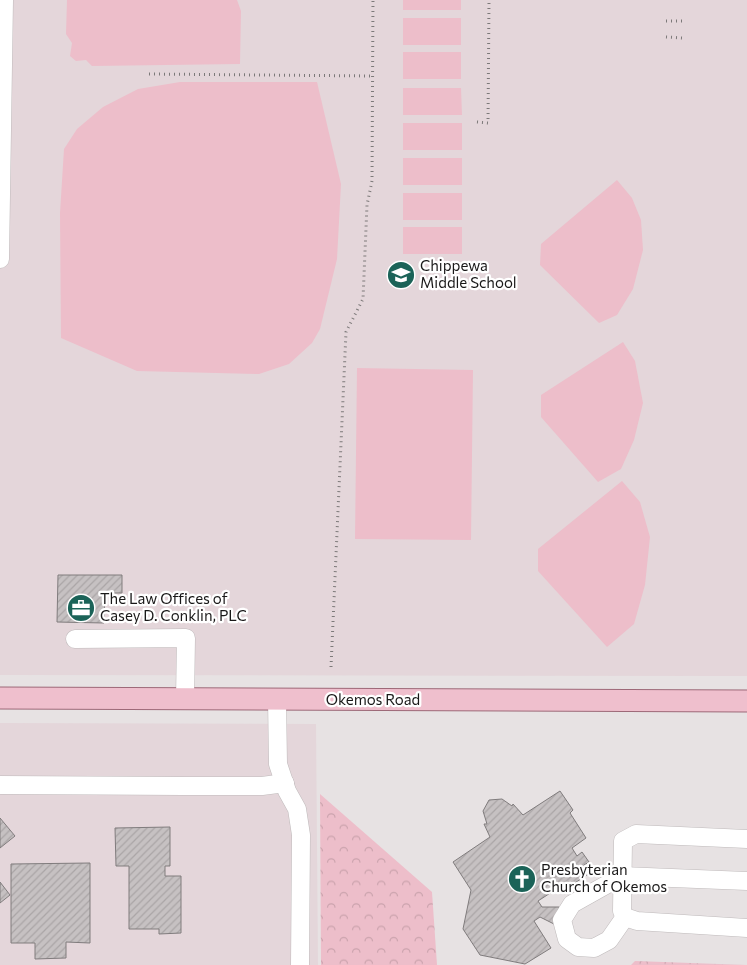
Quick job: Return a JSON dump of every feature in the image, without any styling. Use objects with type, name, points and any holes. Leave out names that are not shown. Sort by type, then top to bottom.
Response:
[{"type":"main road","name":"Okemos Road","points":[[0,698],[747,701]]},
{"type":"lane","points":[[0,259],[4,0]]},
{"type":"lane","points":[[75,639],[186,638],[185,699]]},
{"type":"lane","points":[[277,700],[278,764],[297,810],[301,835],[300,965]]},
{"type":"lane","points":[[0,785],[262,786],[285,783]]},
{"type":"lane","points":[[747,839],[636,834],[623,842],[622,876],[622,911],[625,917],[637,921],[747,928]]},
{"type":"lane","points":[[625,917],[609,940],[594,948],[578,947],[567,939],[562,920],[572,904],[622,876],[747,881]]},
{"type":"path","points":[[331,667],[346,332],[363,300],[367,205],[372,181],[373,0]]},
{"type":"path","points":[[477,122],[488,123],[489,0]]},
{"type":"path","points":[[666,21],[682,21]]},
{"type":"path","points":[[666,37],[682,38]]},
{"type":"path","points":[[149,74],[373,76]]},
{"type":"shaded area","name":"Chippewa Middle School","points":[[0,0],[747,0],[747,676],[0,675]]},
{"type":"shaded area","points":[[0,723],[316,724],[318,965],[0,965]]},
{"type":"green space","points":[[67,0],[237,0],[241,11],[240,64],[92,66],[86,60],[76,61],[70,56],[72,43],[66,34]]},
{"type":"green space","points":[[403,0],[461,0],[461,10],[403,10]]},
{"type":"green space","points":[[403,18],[461,18],[461,45],[403,45]]},
{"type":"green space","points":[[403,52],[461,52],[461,79],[403,79]]},
{"type":"green space","points":[[180,82],[317,82],[341,184],[337,259],[320,329],[312,343],[289,364],[259,374],[137,371],[61,338],[60,213],[64,149],[77,129],[103,107],[138,89]]},
{"type":"green space","points":[[403,88],[461,88],[462,115],[403,115]]},
{"type":"green space","points":[[403,123],[462,123],[462,150],[403,150]]},
{"type":"green space","points":[[403,158],[462,158],[462,185],[403,185]]},
{"type":"green space","points":[[617,180],[632,198],[641,220],[643,250],[633,289],[617,315],[599,323],[540,265],[541,244]]},
{"type":"green space","points":[[403,193],[462,193],[462,220],[403,220]]},
{"type":"green space","points":[[403,227],[462,227],[462,254],[403,254]]},
{"type":"green space","points":[[623,342],[635,361],[643,403],[634,440],[621,469],[598,482],[541,417],[541,395]]},
{"type":"green space","points":[[357,368],[473,370],[471,540],[355,539]]},
{"type":"green space","points":[[622,481],[640,502],[650,537],[645,585],[634,624],[607,647],[538,571],[538,549]]},
{"type":"green space","points":[[320,794],[432,892],[437,965],[321,965]]},
{"type":"green space","points":[[635,961],[747,965],[631,965]]},
{"type":"building","name":"The Law Offices of Casey D. Conklin, PLC","points":[[58,575],[122,575],[122,593],[105,593],[104,623],[57,622]]},
{"type":"building","name":"Presbyterian Church of Okemos","points":[[560,791],[573,810],[570,813],[586,838],[572,848],[577,856],[582,852],[589,862],[584,865],[590,873],[564,890],[561,886],[538,901],[542,907],[559,907],[554,924],[540,917],[534,921],[551,948],[525,964],[480,955],[463,929],[471,890],[453,862],[490,837],[484,824],[487,824],[483,811],[489,800],[502,799],[512,806],[513,804],[523,815]]},
{"type":"building","points":[[0,818],[15,836],[0,848]]},
{"type":"building","points":[[170,827],[170,866],[165,866],[165,876],[181,876],[181,933],[159,934],[159,929],[129,929],[129,866],[116,866],[115,828]]},
{"type":"building","points":[[90,863],[90,943],[66,942],[66,958],[35,959],[35,943],[11,943],[11,864]]},
{"type":"building","points":[[0,882],[10,895],[0,903]]},
{"type":"place","name":"Chippewa Middle School","points":[[401,275]]},
{"type":"place","name":"The Law Offices of Casey D. Conklin, PLC","points":[[81,608]]},
{"type":"place","name":"Presbyterian Church of Okemos","points":[[522,879]]}]
